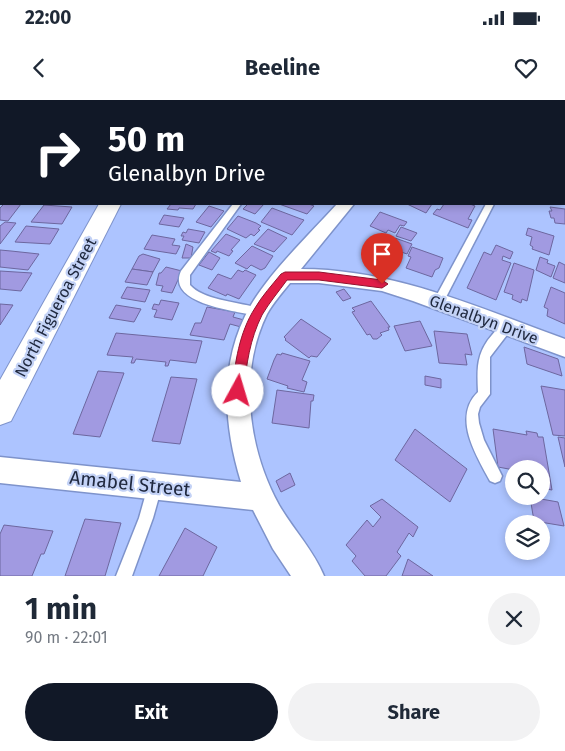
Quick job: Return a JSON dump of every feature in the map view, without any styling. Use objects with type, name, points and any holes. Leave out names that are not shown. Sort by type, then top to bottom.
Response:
[{"type":"main road","name":"North Figueroa Street","points":[[0,410],[109,205]]},
{"type":"street","points":[[309,576],[283,539],[260,497],[246,456],[239,422],[238,391],[241,362],[247,337],[258,312],[285,276],[345,205]]},
{"type":"street","name":"Glenalbyn Drive","points":[[285,276],[348,278],[382,284],[565,348]]},
{"type":"street","name":"Amabel Street","points":[[0,470],[260,497]]},
{"type":"lane","points":[[236,205],[185,274],[183,281],[186,289],[196,296],[258,312]]},
{"type":"lane","points":[[438,302],[489,205]]},
{"type":"lane","points":[[495,476],[480,447],[472,422],[474,406],[484,394],[482,358],[487,347],[507,327]]},
{"type":"lane","points":[[124,576],[146,518],[155,486]]},
{"type":"building","points":[[3,205],[20,205],[8,221],[0,220],[0,208]]},
{"type":"building","points":[[44,205],[72,207],[62,224],[31,222]]},
{"type":"building","points":[[170,205],[195,205],[193,209],[167,209]]},
{"type":"building","points":[[247,205],[263,205],[255,214],[243,209]]},
{"type":"building","points":[[282,205],[314,206],[307,214]]},
{"type":"building","points":[[409,205],[431,205],[426,213]]},
{"type":"building","points":[[443,205],[475,206],[468,219],[472,220],[468,228],[433,214],[437,209],[440,210]]},
{"type":"building","points":[[209,206],[224,211],[211,227],[196,222]]},
{"type":"building","points":[[550,207],[565,209],[565,224],[555,223],[554,218],[551,218],[549,211],[552,211]]},
{"type":"building","points":[[272,208],[304,220],[292,235],[261,222]]},
{"type":"building","points":[[380,212],[407,222],[404,226],[400,225],[395,233],[388,230],[386,233],[370,226]]},
{"type":"building","points":[[164,215],[184,218],[179,227],[159,224]]},
{"type":"building","points":[[238,216],[261,226],[258,229],[260,230],[254,236],[251,234],[246,238],[227,229]]},
{"type":"building","points":[[5,222],[16,223],[0,244],[0,226]]},
{"type":"building","points":[[26,226],[59,229],[50,244],[15,242]]},
{"type":"building","points":[[401,227],[417,233],[411,241],[396,236]]},
{"type":"building","points":[[528,228],[554,236],[549,255],[532,249],[533,247],[530,245],[532,237],[526,235]]},
{"type":"building","points":[[188,229],[205,232],[199,243],[182,240],[183,232],[186,233]]},
{"type":"building","points":[[268,229],[287,238],[274,252],[254,244]]},
{"type":"building","points":[[226,234],[240,240],[231,250],[233,251],[229,256],[217,251],[216,253],[211,251]]},
{"type":"building","points":[[152,235],[175,239],[172,245],[180,246],[176,254],[144,249]]},
{"type":"building","points":[[380,235],[412,244],[407,254],[375,243]]},
{"type":"building","points":[[186,244],[193,247],[191,258],[182,258]]},
{"type":"building","points":[[496,245],[513,252],[510,259],[503,256],[502,260],[511,263],[496,300],[467,288],[484,252],[491,255]]},
{"type":"building","points":[[252,246],[273,256],[265,268],[261,270],[251,265],[247,269],[235,263]]},
{"type":"building","points":[[412,247],[443,258],[439,268],[435,270],[432,277],[406,268],[411,257],[408,256]]},
{"type":"building","points":[[0,250],[39,254],[28,270],[0,267]]},
{"type":"building","points":[[209,252],[220,258],[212,270],[199,265]]},
{"type":"building","points":[[143,254],[160,259],[153,272],[132,269],[139,256]]},
{"type":"building","points":[[540,257],[548,260],[547,263],[555,266],[551,277],[536,270]]},
{"type":"building","points":[[559,262],[565,265],[565,283],[553,278]]},
{"type":"building","points":[[514,263],[534,270],[527,301],[522,299],[521,303],[512,299],[513,295],[504,292]]},
{"type":"building","points":[[166,267],[182,271],[172,293],[161,291],[163,286],[156,285],[159,273]]},
{"type":"building","points":[[132,269],[153,272],[147,285],[125,282]]},
{"type":"building","points":[[238,270],[243,272],[245,270],[256,275],[239,299],[227,294],[226,296],[208,288],[218,274],[231,279]]},
{"type":"building","points":[[0,271],[32,273],[21,291],[0,289]]},
{"type":"building","points":[[127,287],[150,290],[145,302],[121,298]]},
{"type":"building","points":[[551,287],[565,293],[565,324],[547,316],[548,309],[544,307]]},
{"type":"building","points":[[344,289],[351,298],[343,301],[336,292]]},
{"type":"building","points":[[161,300],[179,303],[172,320],[154,317],[157,310],[152,309],[154,304],[159,305]]},
{"type":"building","points":[[371,301],[390,327],[388,327],[389,330],[380,333],[382,335],[377,339],[373,339],[370,334],[367,335],[352,312],[355,311],[352,308]]},
{"type":"building","points":[[0,304],[13,305],[0,325]]},
{"type":"building","points":[[116,305],[141,309],[134,322],[109,318]]},
{"type":"building","points":[[207,307],[235,312],[233,317],[244,320],[241,327],[230,324],[224,340],[190,335],[195,323],[201,323]]},
{"type":"building","points":[[301,319],[331,339],[317,357],[311,356],[309,358],[285,340],[284,337]]},
{"type":"building","points":[[420,321],[432,346],[405,351],[394,326]]},
{"type":"building","points":[[434,331],[467,334],[472,355],[465,354],[467,365],[439,363]]},
{"type":"building","points":[[116,333],[202,341],[196,363],[170,360],[168,366],[165,366],[166,362],[136,359],[134,363],[131,363],[133,357],[107,355]]},
{"type":"building","points":[[524,347],[558,359],[562,376],[527,364]]},
{"type":"building","points":[[282,353],[310,361],[302,380],[307,382],[304,392],[287,388],[288,386],[267,379],[277,354],[281,355]]},
{"type":"building","points":[[98,371],[124,373],[100,437],[73,434]]},
{"type":"building","points":[[425,376],[441,379],[441,388],[425,385]]},
{"type":"building","points":[[171,377],[197,379],[180,444],[152,441]]},
{"type":"building","points":[[541,386],[565,390],[565,436],[553,435]]},
{"type":"building","points":[[277,390],[314,395],[313,401],[311,401],[309,428],[272,423]]},
{"type":"building","points":[[415,429],[467,469],[450,502],[395,460]]},
{"type":"building","points":[[493,429],[527,435],[526,431],[537,433],[538,437],[543,437],[547,460],[505,460],[505,468],[498,467]]},
{"type":"building","points":[[558,437],[565,438],[565,467]]},
{"type":"building","points":[[290,473],[295,485],[281,492],[276,481]]},
{"type":"building","points":[[382,499],[418,527],[413,537],[409,533],[397,552],[401,556],[386,576],[365,576],[352,561],[356,556],[346,545],[367,520],[373,527],[381,517],[370,506]]},
{"type":"building","points":[[550,501],[558,502],[564,526],[550,524],[550,515],[533,515],[531,505],[550,505]]},
{"type":"building","points":[[85,519],[121,523],[105,576],[65,576]]},
{"type":"building","points":[[4,525],[53,531],[44,554],[41,554],[32,576],[0,576],[0,534]]},
{"type":"building","points":[[185,528],[217,547],[203,576],[159,576]]},
{"type":"building","points":[[408,559],[433,576],[402,576]]},
{"type":"route","points":[[238,391],[241,362],[247,337],[258,312],[285,276],[348,278],[382,284]]}]
